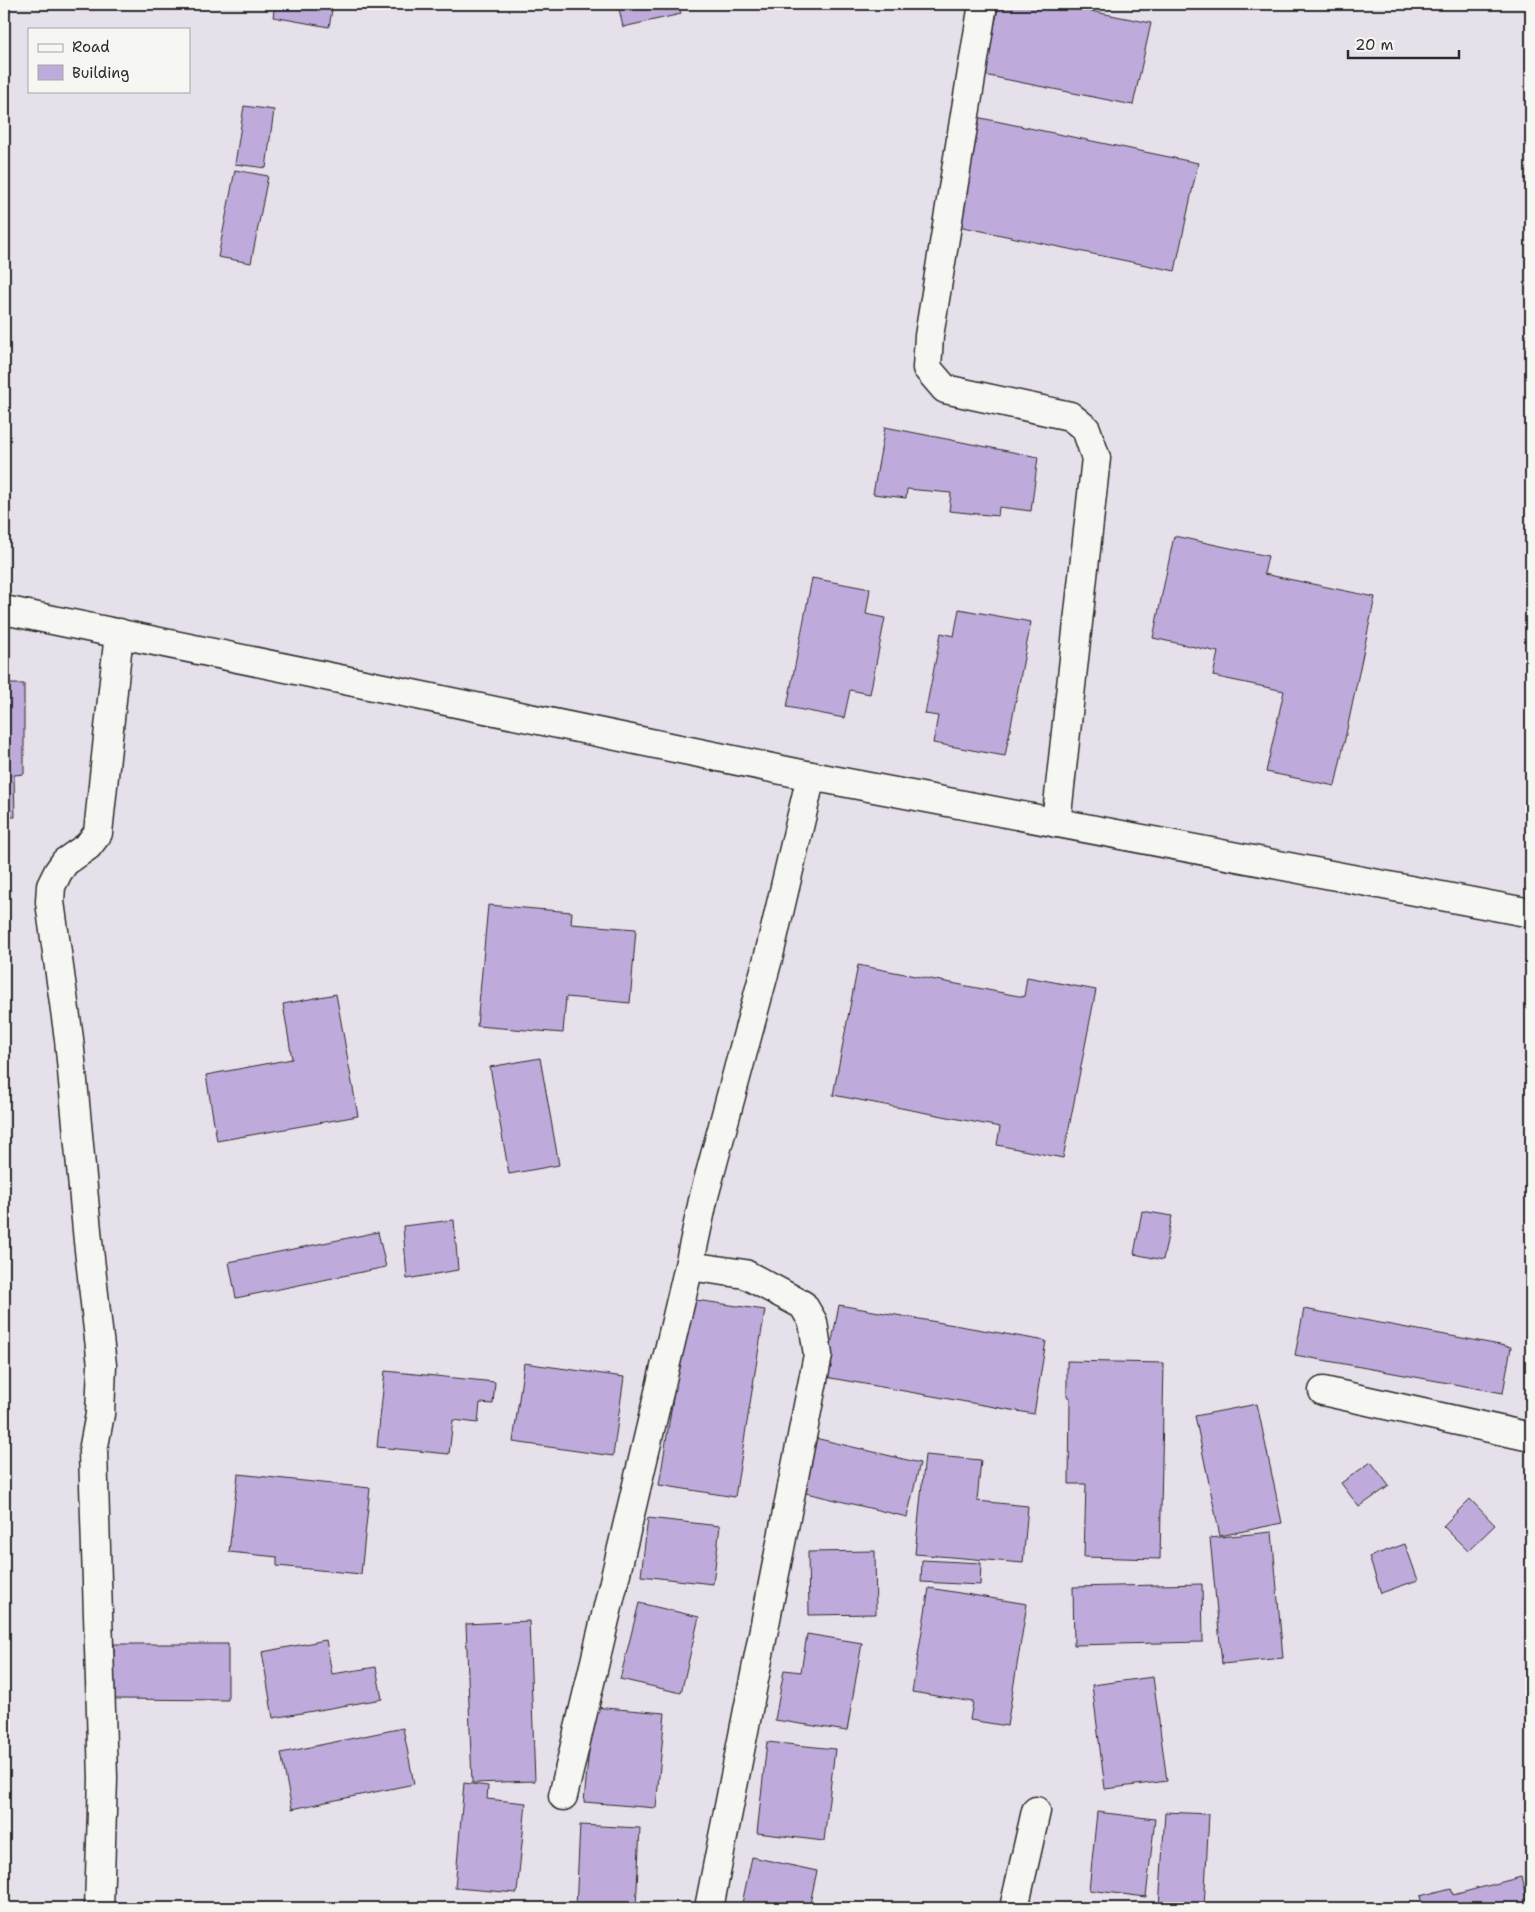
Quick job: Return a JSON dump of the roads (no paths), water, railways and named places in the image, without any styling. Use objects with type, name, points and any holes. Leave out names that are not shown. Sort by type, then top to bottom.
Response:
[{"type":"street","points":[[983,4],[929,336],[927,368],[944,389],[1070,416],[1086,429],[1096,458],[1056,823]]},
{"type":"street","points":[[4,610],[119,632],[811,776],[1531,913]]},
{"type":"street","points":[[99,1908],[103,1778],[93,1451],[100,1414],[102,1365],[69,1039],[50,902],[51,886],[58,872],[65,862],[88,846],[98,832],[119,632]]},
{"type":"street","points":[[563,1796],[704,1196],[769,955],[811,776]]},
{"type":"street","points":[[689,1266],[745,1274],[803,1305],[813,1322],[818,1355],[709,1908]]},
{"type":"street","points":[[1323,1391],[1531,1437]]},
{"type":"street","points":[[1014,1908],[1036,1811]]}]
